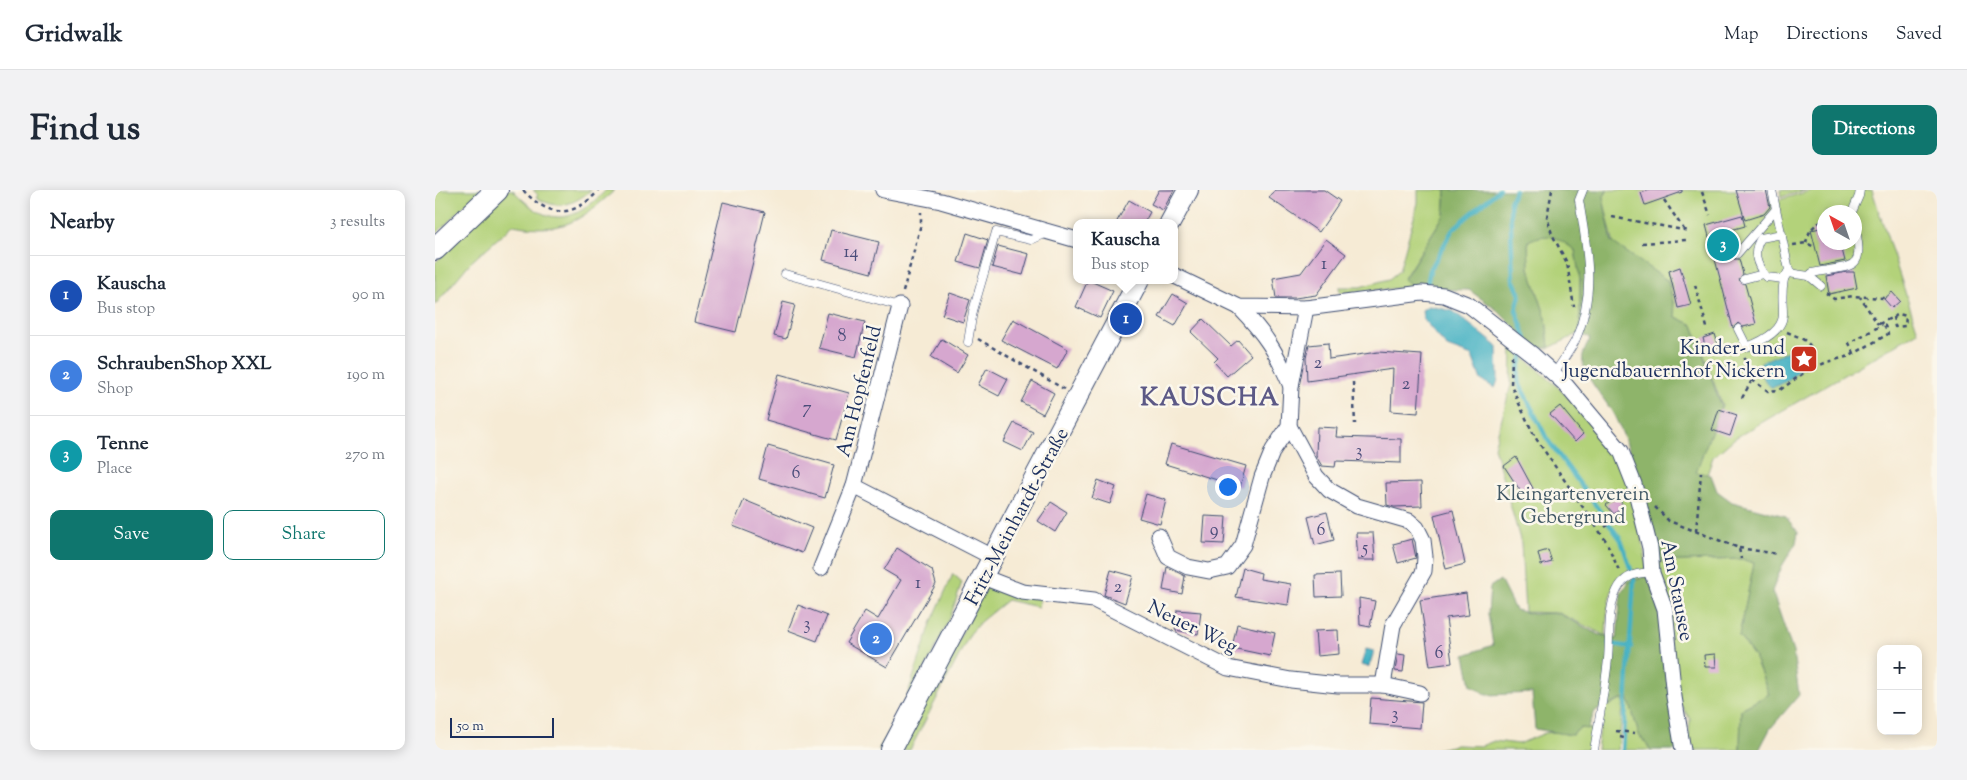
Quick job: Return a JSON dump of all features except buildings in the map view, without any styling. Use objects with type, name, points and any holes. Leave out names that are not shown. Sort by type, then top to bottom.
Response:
[{"type":"main road","points":[[435,248],[497,190]]},
{"type":"street","points":[[883,190],[1051,231],[1073,239]]},
{"type":"street","points":[[1172,219],[1188,190]]},
{"type":"street","points":[[1178,277],[1239,307],[1261,330],[1277,354],[1291,386]]},
{"type":"street","name":"Fritz-Meinhardt-Straße","points":[[891,750],[1137,284]]},
{"type":"street","name":"Am Stausee","points":[[1239,307],[1306,308],[1427,293],[1444,295],[1469,305],[1533,354],[1574,392],[1621,451],[1634,484],[1650,548],[1652,573],[1665,609],[1674,697],[1683,750]]},
{"type":"street","name":"Am Hopfenfeld","points":[[821,568],[854,486],[900,306]]},
{"type":"street","points":[[1159,536],[1168,557],[1188,567],[1209,571],[1227,567],[1243,545],[1262,477],[1273,450],[1289,426],[1291,386],[1306,308]]},
{"type":"street","points":[[1289,426],[1316,476],[1329,490],[1357,506],[1414,524],[1423,540],[1424,571],[1393,625],[1383,685]]},
{"type":"street","name":"Am Hopfenfeld","points":[[854,486],[994,558]]},
{"type":"street","name":"Neuer Weg","points":[[983,577],[1022,592],[1094,600],[1228,668],[1291,680],[1338,685],[1383,685],[1420,693]]},
{"type":"lane","points":[[1554,374],[1575,341],[1586,309],[1590,269],[1579,200],[1583,190]]},
{"type":"lane","points":[[1738,328],[1747,347],[1763,340],[1777,327],[1783,316],[1781,295],[1789,270],[1772,190]]},
{"type":"lane","points":[[1855,205],[1859,196],[1859,190]]},
{"type":"lane","points":[[1737,254],[1777,208]]},
{"type":"lane","points":[[968,342],[973,311],[996,232],[1031,240],[1051,231]]},
{"type":"lane","points":[[1750,239],[1782,234]]},
{"type":"lane","points":[[1761,238],[1755,248],[1757,265],[1766,277],[1809,276],[1812,273],[1852,265],[1859,258],[1860,250]]},
{"type":"lane","points":[[785,274],[900,306]]},
{"type":"lane","points":[[1744,279],[1763,274]]},
{"type":"lane","points":[[1809,276],[1821,286]]},
{"type":"lane","points":[[1594,750],[1608,659],[1612,607],[1617,591],[1623,582],[1632,575],[1652,573]]},
{"type":"path","points":[[523,190],[541,207],[551,211],[565,211],[581,206],[599,190]]},
{"type":"path","points":[[1552,190],[1547,218],[1552,234],[1567,263],[1575,312]]},
{"type":"path","points":[[1702,192],[1710,215]]},
{"type":"path","points":[[900,306],[921,224],[922,213],[912,196]]},
{"type":"path","points":[[1612,217],[1687,231],[1664,200]]},
{"type":"path","points":[[1815,247],[1804,243],[1808,232],[1817,224]]},
{"type":"path","points":[[1641,244],[1687,240]]},
{"type":"path","points":[[1695,285],[1708,331]]},
{"type":"path","points":[[1821,286],[1828,295],[1834,298],[1885,298]]},
{"type":"path","points":[[1747,347],[1745,356],[1752,380],[1768,391],[1780,390],[1814,368],[1850,356],[1888,334],[1860,297]]},
{"type":"path","points":[[1854,353],[1849,343],[1893,317],[1899,314],[1906,316],[1905,326],[1895,327],[1893,317]]},
{"type":"path","points":[[1777,327],[1801,336],[1811,345],[1815,356],[1814,368]]},
{"type":"path","points":[[969,332],[983,343],[1078,397]]},
{"type":"path","points":[[1516,341],[1511,385],[1521,408],[1535,437],[1606,541],[1623,582]]},
{"type":"path","points":[[1742,398],[1752,380]]},
{"type":"path","points":[[1353,382],[1355,424]]},
{"type":"path","points":[[1696,532],[1701,474]]},
{"type":"path","points":[[1634,484],[1669,522],[1739,548],[1778,554]]},
{"type":"path","points":[[1605,527],[1615,520]]},
{"type":"path","points":[[1739,548],[1741,559]]},
{"type":"path","points":[[1616,731],[1635,733]]},
{"type":"path","points":[[1620,737],[1624,738]]},
{"type":"green space","points":[[437,190],[480,190],[435,235],[435,193]]},
{"type":"green space","points":[[506,190],[513,190],[525,202],[537,210],[559,217],[581,210],[606,190],[615,190],[580,218],[569,223],[545,228],[513,225],[470,263],[435,305],[435,263]]},
{"type":"green space","points":[[533,190],[591,190],[578,199],[558,205],[536,197],[538,195]]},
{"type":"green space","points":[[1418,190],[1446,190],[1444,215],[1404,278],[1415,289],[1399,288],[1340,293],[1339,287],[1360,287],[1389,279],[1399,271],[1418,203]]},
{"type":"green space","points":[[1446,190],[1607,190],[1603,198],[1612,242],[1668,281],[1676,317],[1693,325],[1721,406],[1696,472],[1711,475],[1717,491],[1732,502],[1785,516],[1798,532],[1796,543],[1782,566],[1772,591],[1793,652],[1799,695],[1770,729],[1759,750],[1740,750],[1741,709],[1769,694],[1754,656],[1739,636],[1754,563],[1741,559],[1656,562],[1643,500],[1629,449],[1615,417],[1589,378],[1583,364],[1583,355],[1590,339],[1580,333],[1580,280],[1575,250],[1558,239],[1548,236],[1528,241],[1529,268],[1546,318],[1549,348],[1534,347],[1497,310],[1469,290],[1415,289],[1404,279],[1444,215]]},
{"type":"green space","name":"Kinder- und Jugendbauernhof Nickern","points":[[1608,190],[1764,190],[1754,202],[1771,198],[1775,201],[1813,190],[1872,190],[1918,332],[1735,438],[1713,457],[1707,475],[1695,472],[1722,405],[1693,325],[1676,317],[1669,281],[1615,250],[1603,198]]},
{"type":"green space","points":[[1780,190],[1806,190],[1781,197]]},
{"type":"green space","points":[[1540,235],[1555,236],[1575,250],[1580,280],[1580,333],[1549,348],[1546,318],[1529,268],[1528,241]]},
{"type":"green space","name":"Kleingartenverein Gebergrund","points":[[1512,348],[1570,399],[1610,444],[1619,457],[1630,486],[1641,531],[1648,576],[1629,582],[1617,580],[1609,600],[1606,636],[1559,613],[1525,612],[1521,543],[1494,447],[1511,385]]},
{"type":"green space","name":"Kleingartenverein Gebergrund","points":[[1741,559],[1754,563],[1739,636],[1754,656],[1769,694],[1741,709],[1740,750],[1688,750],[1690,719],[1680,704],[1656,562]]},
{"type":"green space","points":[[953,574],[962,582],[950,618],[885,750],[878,750],[903,708],[932,621]]},
{"type":"green space","points":[[1648,576],[1662,612],[1680,750],[1651,750],[1639,735],[1628,697],[1595,711],[1588,729],[1580,728],[1572,735],[1535,729],[1532,693],[1487,695],[1471,685],[1465,655],[1493,645],[1488,614],[1490,587],[1500,580],[1515,610],[1533,614],[1558,613],[1597,634],[1617,639],[1621,593],[1629,582]]},
{"type":"green space","points":[[986,588],[1040,598],[1038,607],[1007,600],[980,622],[970,634],[910,750],[898,750]]},
{"type":"green space","points":[[1628,697],[1639,735],[1651,750],[1623,750]]},
{"type":"green space","points":[[1624,699],[1618,750],[1597,750],[1603,708]]},
{"type":"green space","points":[[1580,728],[1593,729],[1590,750],[1433,750],[1456,745],[1481,746],[1494,741],[1519,744],[1545,733],[1556,732],[1572,735]]},
{"type":"water","points":[[1429,306],[1453,311],[1497,346],[1498,380],[1495,388],[1481,380],[1472,356],[1447,347],[1423,319],[1422,310]]},
{"type":"water","points":[[1790,350],[1800,352],[1804,356],[1804,362],[1794,375],[1786,381],[1771,387],[1763,376],[1761,362]]},
{"type":"water","points":[[1366,649],[1374,651],[1369,667],[1361,665]]},
{"type":"waterway","points":[[1426,290],[1430,270],[1453,229],[1499,190]]},
{"type":"waterway","points":[[1515,190],[1510,202],[1513,279],[1520,295],[1516,310],[1527,342],[1519,368],[1518,381],[1547,439],[1621,540],[1634,579],[1623,750]]},
{"type":"waterway","points":[[1609,644],[1631,647]]},
{"type":"place","name":"Tenne","points":[[1723,245]]},
{"type":"place","name":"Kauscha","points":[[1126,319]]},
{"type":"place","name":"Kinder- und Jugendbauernhof Nickern","points":[[1804,359]]},
{"type":"place","name":"SchraubenShop XXL","points":[[876,639]]},
{"type":"district","name":"KAUSCHA","points":[[1210,396]]}]
